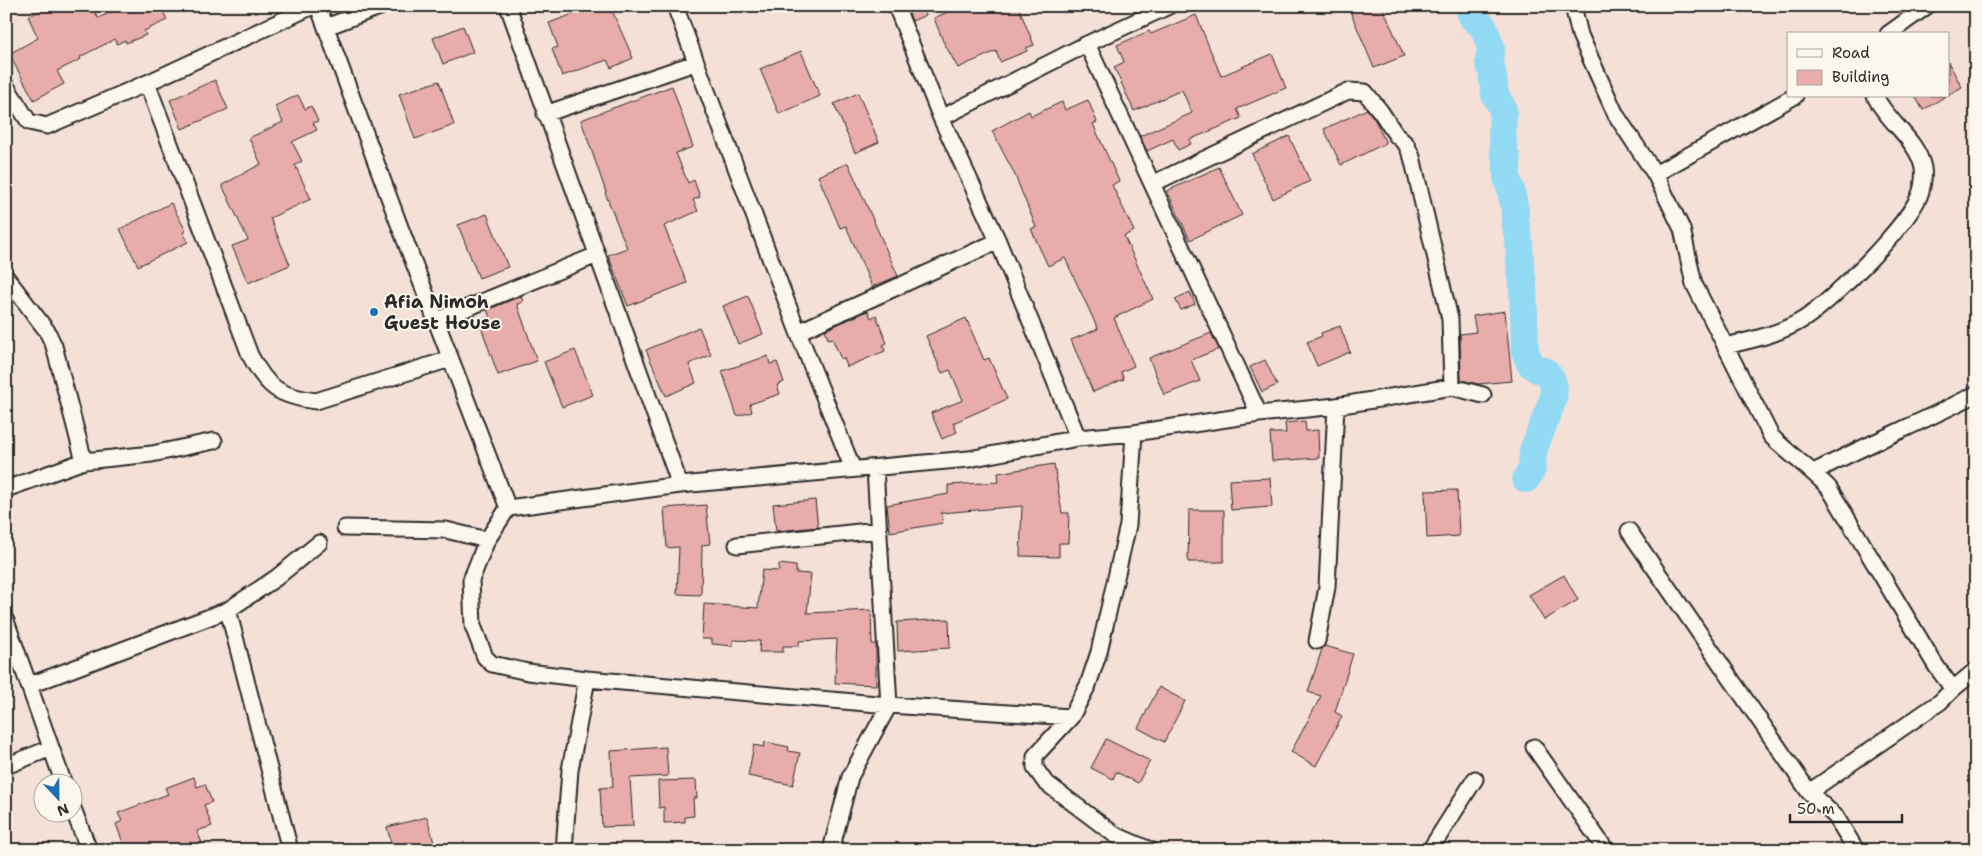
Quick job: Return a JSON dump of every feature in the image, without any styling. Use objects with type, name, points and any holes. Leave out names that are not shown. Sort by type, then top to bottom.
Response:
[{"type":"street","points":[[6,86],[29,122],[47,126],[147,83],[313,6]]},
{"type":"street","points":[[318,6],[508,508]]},
{"type":"street","points":[[326,27],[382,6]]},
{"type":"street","points":[[508,6],[680,485]]},
{"type":"street","points":[[675,6],[798,332],[853,469]]},
{"type":"street","points":[[896,6],[941,118],[998,241],[1078,438]]},
{"type":"street","points":[[941,118],[1087,44],[1169,6]]},
{"type":"street","points":[[1573,6],[1580,35],[1616,115],[1655,174],[1682,229],[1694,284],[1771,436],[1788,453],[1814,472],[1828,488],[1936,666],[1953,689]]},
{"type":"street","points":[[1891,32],[1927,6]]},
{"type":"street","points":[[1087,44],[1259,414]]},
{"type":"street","points":[[546,114],[695,63]]},
{"type":"street","points":[[147,83],[250,355],[270,386],[295,398],[316,401],[450,358]]},
{"type":"street","points":[[1152,184],[1348,91],[1365,92],[1381,112],[1396,136],[1406,144],[1412,157],[1450,320],[1452,388]]},
{"type":"street","points":[[1655,174],[1790,98]]},
{"type":"street","points":[[1725,346],[1765,337],[1804,319],[1848,282],[1899,228],[1921,192],[1924,170],[1918,152],[1881,109],[1876,98]]},
{"type":"street","points":[[798,332],[998,241]]},
{"type":"street","points":[[436,321],[597,255]]},
{"type":"street","points":[[6,277],[46,330],[54,346],[84,461]]},
{"type":"street","points":[[1071,717],[889,705],[586,679],[528,672],[492,664],[485,657],[473,626],[471,580],[486,540],[508,508],[680,485],[968,459],[1078,438],[1134,433],[1259,414],[1336,406],[1452,388],[1483,395]]},
{"type":"street","points":[[1814,472],[1850,453],[1976,394]]},
{"type":"street","points":[[1317,641],[1327,587],[1336,406]]},
{"type":"street","points":[[1134,433],[1128,525],[1099,652],[1088,684],[1071,717],[1034,756],[1036,768],[1045,782],[1115,835],[1150,850]]},
{"type":"street","points":[[6,489],[84,461],[152,454],[214,441]]},
{"type":"street","points":[[831,850],[850,778],[889,705],[875,468]]},
{"type":"street","points":[[345,528],[446,530],[486,540]]},
{"type":"street","points":[[737,545],[878,530]]},
{"type":"street","points":[[1629,531],[1809,792],[1836,818],[1856,850]]},
{"type":"street","points":[[30,685],[228,610],[276,578],[319,543]]},
{"type":"street","points":[[228,610],[290,850]]},
{"type":"street","points":[[6,621],[60,774]]},
{"type":"street","points":[[1809,792],[1940,702],[1976,670]]},
{"type":"street","points":[[564,850],[570,770],[586,679]]},
{"type":"street","points":[[1534,747],[1606,850]]},
{"type":"street","points":[[6,766],[51,748]]},
{"type":"street","points":[[1430,850],[1475,779]]},
{"type":"street","points":[[79,824],[88,850]]},
{"type":"building","points":[[41,6],[86,6],[89,12],[94,10],[98,18],[125,6],[161,6],[167,20],[144,31],[146,35],[126,43],[125,40],[117,44],[115,39],[80,57],[81,59],[57,71],[64,84],[34,100],[9,54],[38,38],[28,16],[43,10]]},
{"type":"building","points":[[586,6],[610,6],[633,58],[611,68],[607,60],[562,76],[552,49],[558,47],[549,23],[587,9]]},
{"type":"building","points":[[906,6],[922,6],[926,15],[912,21]]},
{"type":"building","points":[[961,6],[1018,6],[1034,45],[1026,48],[1027,51],[1000,62],[996,51],[958,68],[943,41],[934,18]]},
{"type":"building","points":[[1348,6],[1382,6],[1404,56],[1374,68]]},
{"type":"building","points":[[1196,15],[1221,76],[1272,54],[1286,88],[1237,109],[1241,118],[1189,140],[1191,144],[1178,150],[1173,139],[1147,151],[1140,136],[1192,113],[1182,90],[1134,111],[1114,67],[1124,62],[1117,45],[1149,31],[1151,34]]},
{"type":"building","points":[[463,26],[473,52],[443,64],[433,38]]},
{"type":"building","points":[[801,51],[820,96],[779,114],[760,69]]},
{"type":"building","points":[[1950,66],[1962,87],[1950,94]]},
{"type":"building","points":[[215,80],[228,109],[182,129],[170,100]]},
{"type":"building","points":[[439,81],[454,125],[415,139],[399,94]]},
{"type":"building","points":[[672,86],[693,147],[676,153],[688,183],[694,180],[700,197],[693,200],[698,211],[664,226],[687,283],[628,306],[608,255],[627,248],[605,193],[581,120]]},
{"type":"building","points":[[858,93],[879,142],[855,153],[834,104]]},
{"type":"building","points":[[298,95],[305,109],[311,106],[318,121],[313,123],[317,130],[292,142],[302,161],[295,165],[311,199],[270,218],[290,265],[248,283],[232,246],[248,240],[222,185],[261,164],[249,138],[283,122],[275,106]]},
{"type":"building","points":[[1916,98],[1943,98],[1923,110]]},
{"type":"building","points":[[1088,100],[1097,122],[1093,124],[1119,181],[1112,185],[1134,231],[1124,236],[1153,299],[1114,318],[1134,366],[1121,372],[1124,379],[1093,392],[1071,340],[1098,329],[1065,258],[1048,266],[1031,229],[1036,227],[1014,173],[992,131],[1029,111],[1031,116],[1062,102],[1065,110]]},
{"type":"building","points":[[1367,109],[1375,120],[1386,143],[1341,165],[1324,129]]},
{"type":"building","points":[[1289,136],[1310,181],[1273,199],[1252,154]]},
{"type":"building","points":[[848,163],[898,276],[872,287],[846,226],[840,228],[818,176]]},
{"type":"building","points":[[1219,167],[1242,215],[1190,240],[1167,191]]},
{"type":"building","points":[[171,203],[186,231],[183,232],[188,242],[138,266],[120,229]]},
{"type":"building","points":[[487,214],[508,267],[479,278],[458,225]]},
{"type":"building","points":[[1190,292],[1195,304],[1181,310],[1175,299]]},
{"type":"building","points":[[521,296],[523,302],[517,304],[537,361],[498,375],[479,321],[490,317],[487,310]]},
{"type":"building","points":[[748,296],[763,334],[738,344],[723,306]]},
{"type":"building","points":[[868,311],[871,318],[876,315],[887,343],[883,345],[885,351],[847,367],[844,358],[841,359],[832,338],[828,339],[825,330]]},
{"type":"building","points":[[1505,311],[1512,381],[1478,384],[1461,380],[1460,334],[1476,332],[1473,316]]},
{"type":"building","points":[[966,318],[984,360],[989,358],[1007,399],[953,423],[957,432],[942,439],[931,413],[963,400],[950,370],[942,373],[926,336]]},
{"type":"building","points":[[1340,326],[1350,352],[1317,366],[1307,342],[1322,336],[1321,333]]},
{"type":"building","points":[[699,327],[711,355],[689,364],[696,383],[666,396],[646,350]]},
{"type":"building","points":[[1211,333],[1219,349],[1191,360],[1200,381],[1164,395],[1149,358]]},
{"type":"building","points":[[575,350],[593,395],[562,407],[544,362]]},
{"type":"building","points":[[768,356],[770,364],[777,362],[784,382],[777,385],[780,394],[750,404],[752,412],[737,416],[722,371]]},
{"type":"building","points":[[1265,360],[1277,385],[1262,392],[1250,367]]},
{"type":"building","points":[[1305,421],[1306,431],[1318,430],[1319,458],[1272,461],[1270,433],[1286,433],[1285,423]]},
{"type":"building","points":[[1054,464],[1062,513],[1069,513],[1068,543],[1059,543],[1059,557],[1020,556],[1022,506],[941,513],[943,523],[890,532],[887,505],[948,494],[948,485],[999,482],[998,473]]},
{"type":"building","points":[[1270,478],[1272,507],[1231,510],[1229,480]]},
{"type":"building","points":[[1457,490],[1459,536],[1427,538],[1425,491]]},
{"type":"building","points":[[815,500],[818,527],[776,531],[773,504]]},
{"type":"building","points":[[706,505],[710,544],[702,545],[701,595],[677,594],[679,547],[667,548],[664,508]]},
{"type":"building","points":[[1189,510],[1224,510],[1224,562],[1188,562]]},
{"type":"building","points":[[779,564],[796,566],[796,573],[811,574],[807,613],[871,610],[872,644],[876,644],[876,685],[835,683],[837,639],[799,641],[799,646],[783,646],[783,652],[759,652],[760,641],[733,640],[733,646],[712,644],[712,639],[702,639],[704,604],[758,608],[762,570],[779,571]]},
{"type":"building","points":[[1564,575],[1578,600],[1544,620],[1529,595]]},
{"type":"building","points":[[949,619],[950,648],[898,651],[897,622]]},
{"type":"building","points":[[1325,646],[1353,654],[1335,712],[1342,716],[1316,766],[1291,752],[1321,696],[1308,692],[1322,649]]},
{"type":"building","points":[[1159,687],[1185,701],[1164,742],[1138,728]]},
{"type":"building","points":[[1106,739],[1150,761],[1138,783],[1116,772],[1113,779],[1091,768]]},
{"type":"building","points":[[765,742],[789,747],[788,751],[800,753],[793,785],[748,776],[754,745],[764,747]]},
{"type":"building","points":[[666,747],[668,776],[630,778],[633,826],[602,827],[600,788],[613,787],[611,751]]},
{"type":"building","points":[[194,777],[197,787],[205,784],[212,802],[204,805],[212,826],[197,831],[205,850],[133,850],[132,846],[125,848],[116,824],[122,821],[118,813],[168,794],[165,788]]},
{"type":"building","points":[[696,780],[697,798],[693,798],[694,816],[685,817],[685,822],[664,823],[664,807],[659,808],[658,781]]},
{"type":"building","points":[[427,817],[436,850],[393,850],[387,827]]},
{"type":"waterway","points":[[1468,6],[1473,18],[1483,26],[1491,47],[1489,63],[1495,95],[1503,109],[1502,133],[1504,152],[1507,160],[1507,178],[1515,211],[1523,283],[1525,351],[1530,363],[1537,369],[1545,371],[1551,378],[1554,388],[1553,399],[1533,451],[1532,469],[1526,479]]},
{"type":"place","name":"Afia Nimoh Guest House","points":[[374,312]]}]
